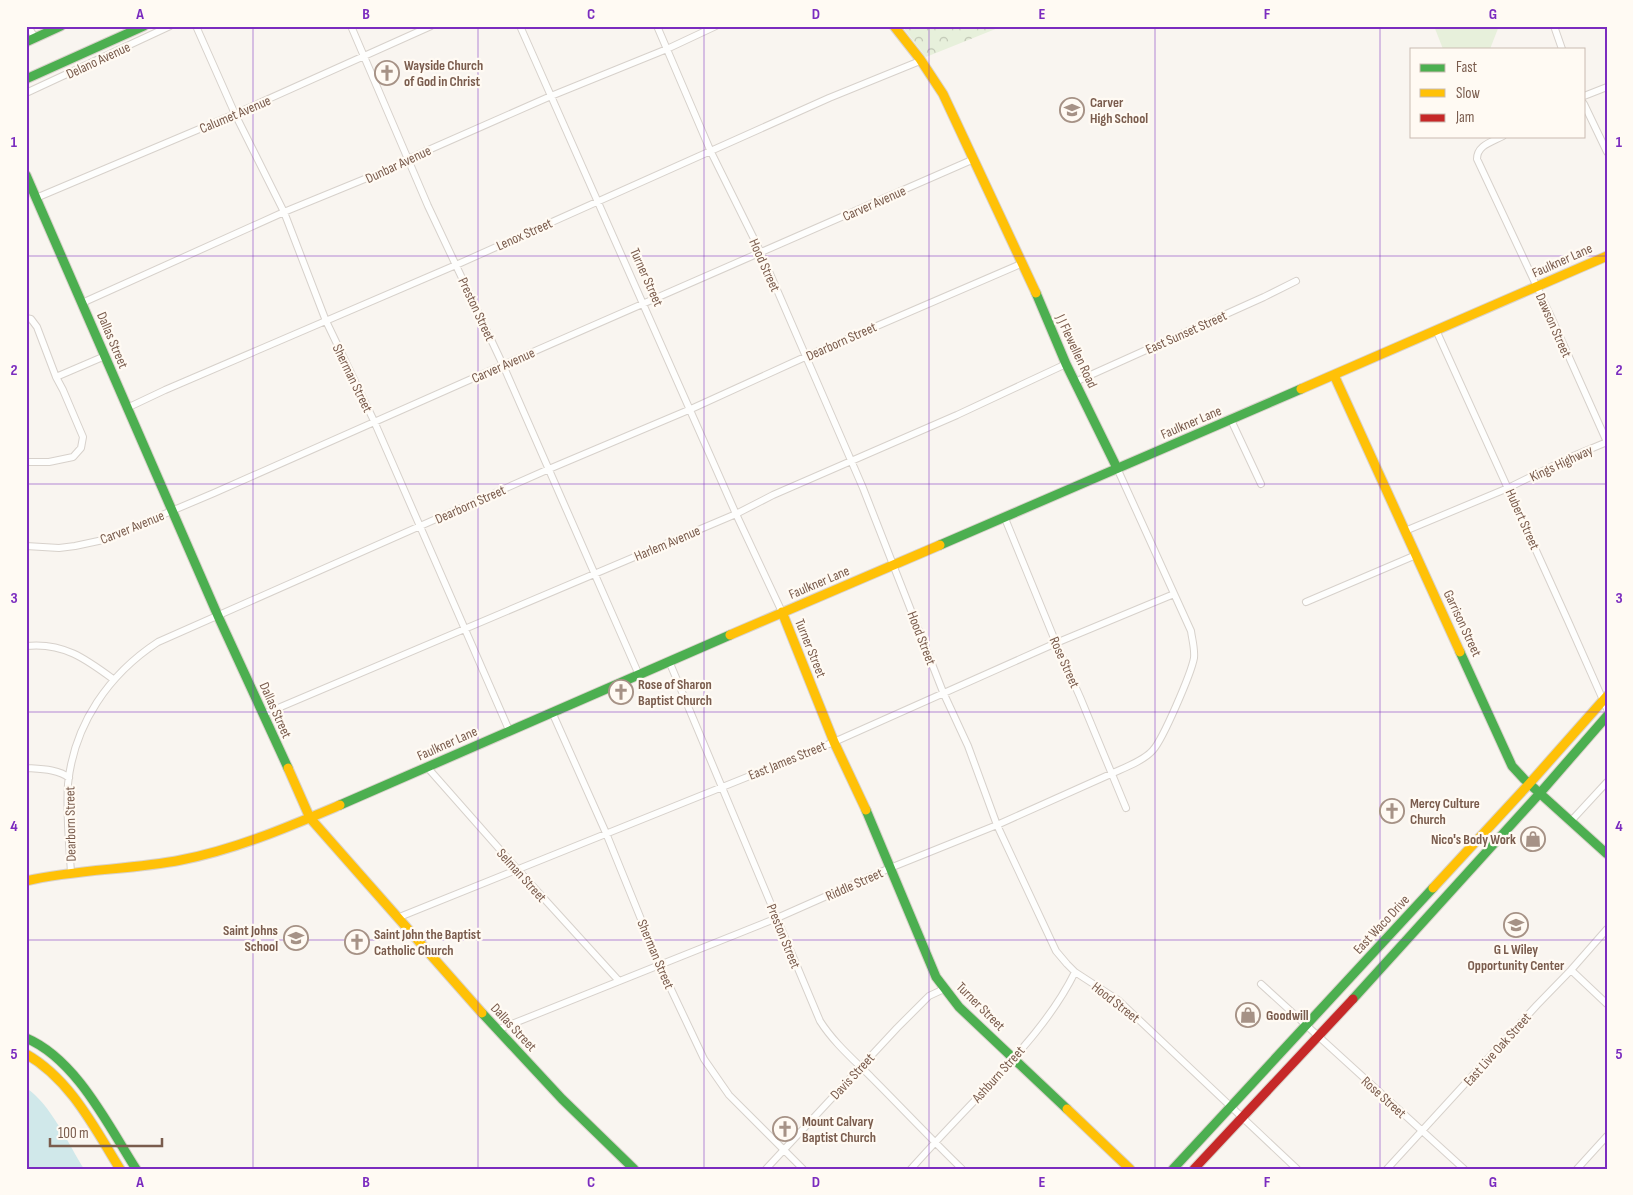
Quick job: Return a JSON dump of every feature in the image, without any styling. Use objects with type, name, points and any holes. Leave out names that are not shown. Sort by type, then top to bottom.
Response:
[{"type":"street","points":[[28,26],[30,40],[61,26]]},
{"type":"street","points":[[26,79],[144,26]]},
{"type":"street","name":"Delano Avenue","points":[[26,93],[170,26]]},
{"type":"street","name":"Sherman Street","points":[[196,26],[235,114],[284,212],[326,321],[374,422],[509,730]]},
{"type":"street","name":"Preston Street","points":[[351,26],[408,159],[549,469],[638,675]]},
{"type":"street","name":"Calumet Avenue","points":[[36,198],[235,114],[432,26]]},
{"type":"street","name":"Turner Street","points":[[520,26],[736,514],[782,612],[834,742],[860,797],[929,962],[944,989],[960,1007],[1130,1169]]},
{"type":"street","name":"Hood Street","points":[[657,26],[711,152],[761,253],[894,565],[943,692],[968,746],[997,825],[1053,945],[1063,960],[1075,972],[1118,1000],[1297,1169]]},
{"type":"street","name":"Dunbar Avenue","points":[[82,303],[284,212],[394,168],[408,159],[551,96],[667,49],[716,26]]},
{"type":"street","name":"J J Flewellen Road","points":[[894,26],[931,74],[943,94],[1023,262],[1066,364],[1117,468],[1191,631],[1194,656],[1190,673],[1178,700]]},
{"type":"street","points":[[1554,26],[1562,48]]},
{"type":"street","name":"Lenox Street","points":[[128,408],[165,390],[456,265],[829,98],[920,61]]},
{"type":"street","points":[[1586,95],[1607,87]]},
{"type":"street","points":[[1586,108],[1607,152]]},
{"type":"street","name":"Dawson Street","points":[[1499,138],[1483,146],[1478,153],[1477,159],[1537,286],[1607,442]]},
{"type":"street","name":"Carver Avenue","points":[[26,546],[59,548],[103,540],[974,159]]},
{"type":"street","name":"Dallas Street","points":[[26,175],[218,616],[310,818],[396,918],[498,1030],[568,1105],[634,1169]]},
{"type":"street","name":"Faulkner Lane","points":[[26,881],[71,872],[149,865],[191,858],[254,841],[1607,256]]},
{"type":"street","name":"Dearborn Street","points":[[71,872],[69,778],[84,725],[93,708],[113,680],[133,660],[158,642],[1023,262]]},
{"type":"street","name":"East Sunset Street","points":[[1075,382],[1296,281]]},
{"type":"street","points":[[26,318],[31,318],[37,327],[56,377],[64,390],[83,437],[81,448],[73,457],[49,462],[26,462]]},
{"type":"street","name":"Hubert Street","points":[[1436,330],[1605,698],[1607,709]]},
{"type":"street","points":[[56,377],[105,356]]},
{"type":"street","name":"Harlem Avenue","points":[[264,714],[736,514],[773,495],[957,415],[1066,364]]},
{"type":"street","name":"Garrison Street","points":[[1334,375],[1507,756],[1518,773],[1529,784],[1607,854]]},
{"type":"street","points":[[1231,420],[1261,484]]},
{"type":"street","name":"Kings Highway","points":[[1405,531],[1508,488],[1607,442]]},
{"type":"street","name":"Rose Street","points":[[1004,516],[1126,808]]},
{"type":"street","points":[[1306,602],[1416,555]]},
{"type":"street","name":"East James Street","points":[[396,918],[834,742],[943,692],[1174,594]]},
{"type":"street","points":[[26,646],[49,646],[68,651],[89,662],[113,680]]},
{"type":"street","name":"Preston Street","points":[[670,661],[820,1021],[833,1040],[962,1169]]},
{"type":"street","name":"East Waco Drive","points":[[1173,1169],[1529,784],[1605,698]]},
{"type":"street","name":"Riddle Street","points":[[498,1030],[777,918],[890,868],[997,825],[1136,762],[1153,751],[1178,700]]},
{"type":"street","name":"Sherman Street","points":[[552,712],[606,833],[660,966],[704,1059],[729,1095],[803,1169]]},
{"type":"street","name":"East Waco Drive","points":[[1194,1169],[1540,793],[1607,716]]},
{"type":"street","name":"Selman Street","points":[[427,767],[619,981]]},
{"type":"street","points":[[26,768],[48,770],[65,774],[69,778]]},
{"type":"street","points":[[1571,822],[1607,782]]},
{"type":"street","name":"East Live Oak Street","points":[[1388,1169],[1607,929]]},
{"type":"street","points":[[1571,970],[1607,1004]]},
{"type":"street","name":"Ashburn Street","points":[[911,1169],[1014,1058],[1050,1012],[1075,972]]},
{"type":"street","name":"Rose Street","points":[[1261,984],[1464,1169]]},
{"type":"street","name":"Davis Street","points":[[766,1169],[929,996],[944,989]]},
{"type":"street","points":[[26,1038],[45,1048],[68,1068],[85,1089],[136,1169]]},
{"type":"street","points":[[26,1054],[46,1067],[82,1109],[120,1169]]},
{"type":"street","points":[[1577,1169],[1607,1136]]},
{"type":"green space","points":[[902,26],[1003,26],[926,57]]},
{"type":"green space","points":[[1434,26],[1499,26],[1490,48],[1443,48]]},
{"type":"water","points":[[26,1088],[35,1095],[51,1114],[84,1169],[26,1169]]},
{"type":"traffic: fast","points":[[26,42],[61,26]]},
{"type":"traffic: fast","points":[[26,79],[144,26]]},
{"type":"traffic: fast","points":[[26,175],[218,616],[288,768]]},
{"type":"traffic: fast","points":[[1036,293],[1066,364],[1117,468]]},
{"type":"traffic: fast","points":[[940,545],[1301,389]]},
{"type":"traffic: fast","points":[[340,805],[730,635]]},
{"type":"traffic: fast","points":[[1460,652],[1512,766],[1607,854]]},
{"type":"traffic: fast","points":[[1353,999],[1540,793],[1607,716]]},
{"type":"traffic: fast","points":[[866,810],[936,977],[959,1007],[1067,1109]]},
{"type":"traffic: fast","points":[[1173,1169],[1433,888]]},
{"type":"traffic: fast","points":[[482,1013],[562,1099],[634,1169]]},
{"type":"traffic: fast","points":[[26,1038],[44,1048],[75,1077],[102,1114],[136,1169]]},
{"type":"traffic: slow","points":[[894,26],[920,59],[943,94],[1036,293]]},
{"type":"traffic: slow","points":[[1301,389],[1607,256]]},
{"type":"traffic: slow","points":[[1334,375],[1460,652]]},
{"type":"traffic: slow","points":[[730,635],[940,545]]},
{"type":"traffic: slow","points":[[782,612],[834,742],[866,810]]},
{"type":"traffic: slow","points":[[1433,888],[1607,696]]},
{"type":"traffic: slow","points":[[288,768],[310,818],[482,1013]]},
{"type":"traffic: slow","points":[[26,881],[65,874],[142,866],[202,855],[262,837],[340,805]]},
{"type":"traffic: slow","points":[[26,1054],[42,1064],[68,1090],[80,1105],[120,1169]]},
{"type":"traffic: slow","points":[[1067,1109],[1130,1169]]},
{"type":"traffic: jam","points":[[1194,1169],[1353,999]]},
{"type":"place","name":"Wayside Church of God in Christ","points":[[387,73]]},
{"type":"place","name":"Carver High School","points":[[1072,110]]},
{"type":"place","name":"Rose of Sharon Baptist Church","points":[[621,692]]},
{"type":"place","name":"Mercy Culture Church","points":[[1392,811]]},
{"type":"place","name":"Nico's Body Work","points":[[1533,839]]},
{"type":"place","name":"G L Wiley Opportunity Center","points":[[1516,925]]},
{"type":"place","name":"Saint Johns School","points":[[296,938]]},
{"type":"place","name":"Saint John the Baptist Catholic Church","points":[[357,942]]},
{"type":"place","name":"Goodwill","points":[[1248,1015]]},
{"type":"place","name":"Mount Calvary Baptist Church","points":[[785,1129]]}]
